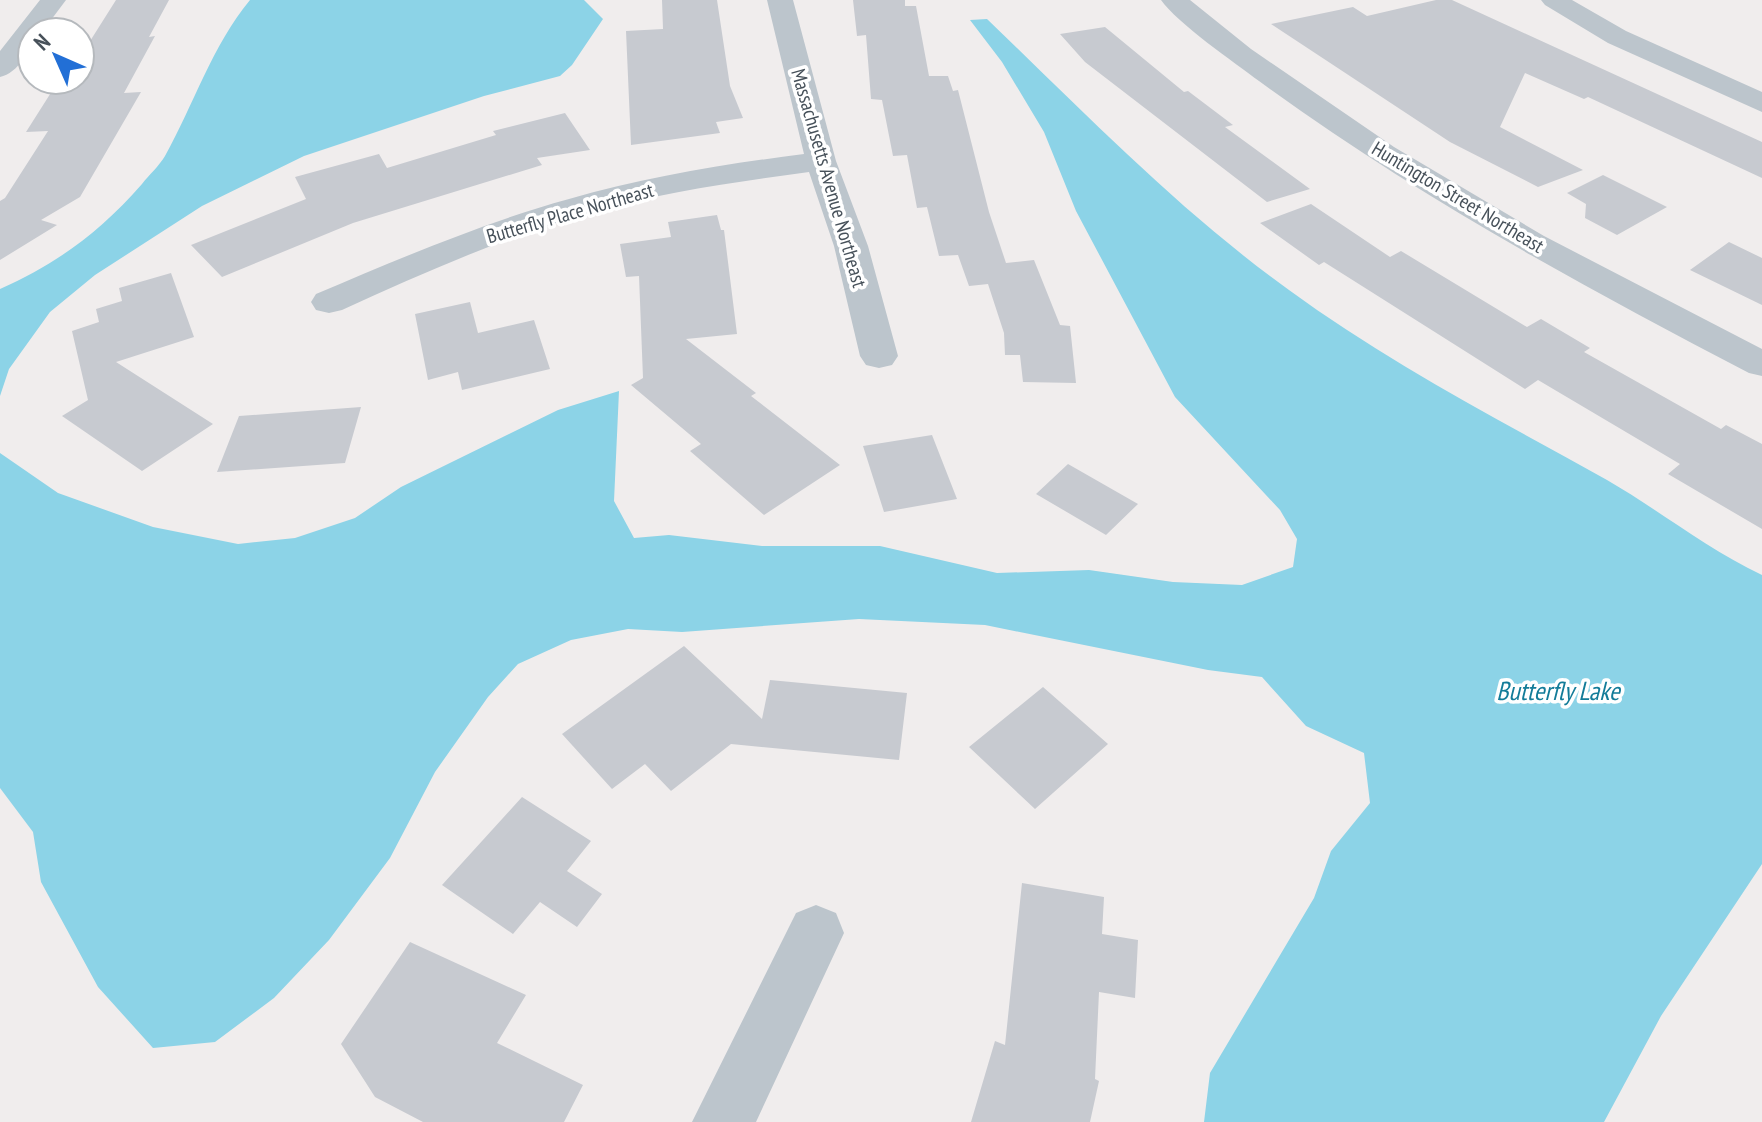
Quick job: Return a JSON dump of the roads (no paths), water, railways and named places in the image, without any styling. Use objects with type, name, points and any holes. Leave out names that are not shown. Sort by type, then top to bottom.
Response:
[{"type":"street","points":[[0,69],[53,0]]},
{"type":"street","name":"Massachusetts Avenue Northeast","points":[[780,0],[821,161],[851,246],[879,356]]},
{"type":"street","name":"Huntington Street Northeast","points":[[1174,0],[1222,41],[1294,94],[1393,159],[1619,292],[1762,364]]},
{"type":"street","points":[[1554,0],[1617,37],[1762,103]]},
{"type":"street","name":"Butterfly Place Northeast","points":[[329,302],[436,255],[614,197],[691,180],[821,161]]},
{"type":"street","points":[[723,1122],[816,933]]},
{"type":"water","points":[[250,0],[584,0],[603,19],[572,65],[560,76],[484,96],[304,156],[202,206],[95,275],[50,312],[9,369],[0,396],[0,289],[77,245],[110,217],[157,167],[225,36]]},
{"type":"water","name":"Butterfly Lake","points":[[987,19],[1171,194],[1289,290],[1405,366],[1607,480],[1762,575],[1762,864],[1661,1016],[1604,1122],[1204,1122],[1210,1073],[1314,898],[1331,851],[1370,803],[1364,753],[1306,726],[1262,677],[1208,670],[985,625],[859,619],[682,632],[628,629],[571,640],[518,664],[488,697],[435,772],[390,858],[329,940],[274,998],[215,1042],[153,1048],[98,987],[41,882],[33,832],[0,788],[0,453],[58,493],[153,527],[238,544],[295,538],[355,518],[401,487],[558,410],[619,391],[614,501],[634,538],[669,535],[762,546],[880,546],[997,573],[1089,570],[1173,582],[1242,585],[1293,567],[1297,539],[1280,510],[1175,397],[1076,211],[1044,132],[1002,62],[970,20]]}]
